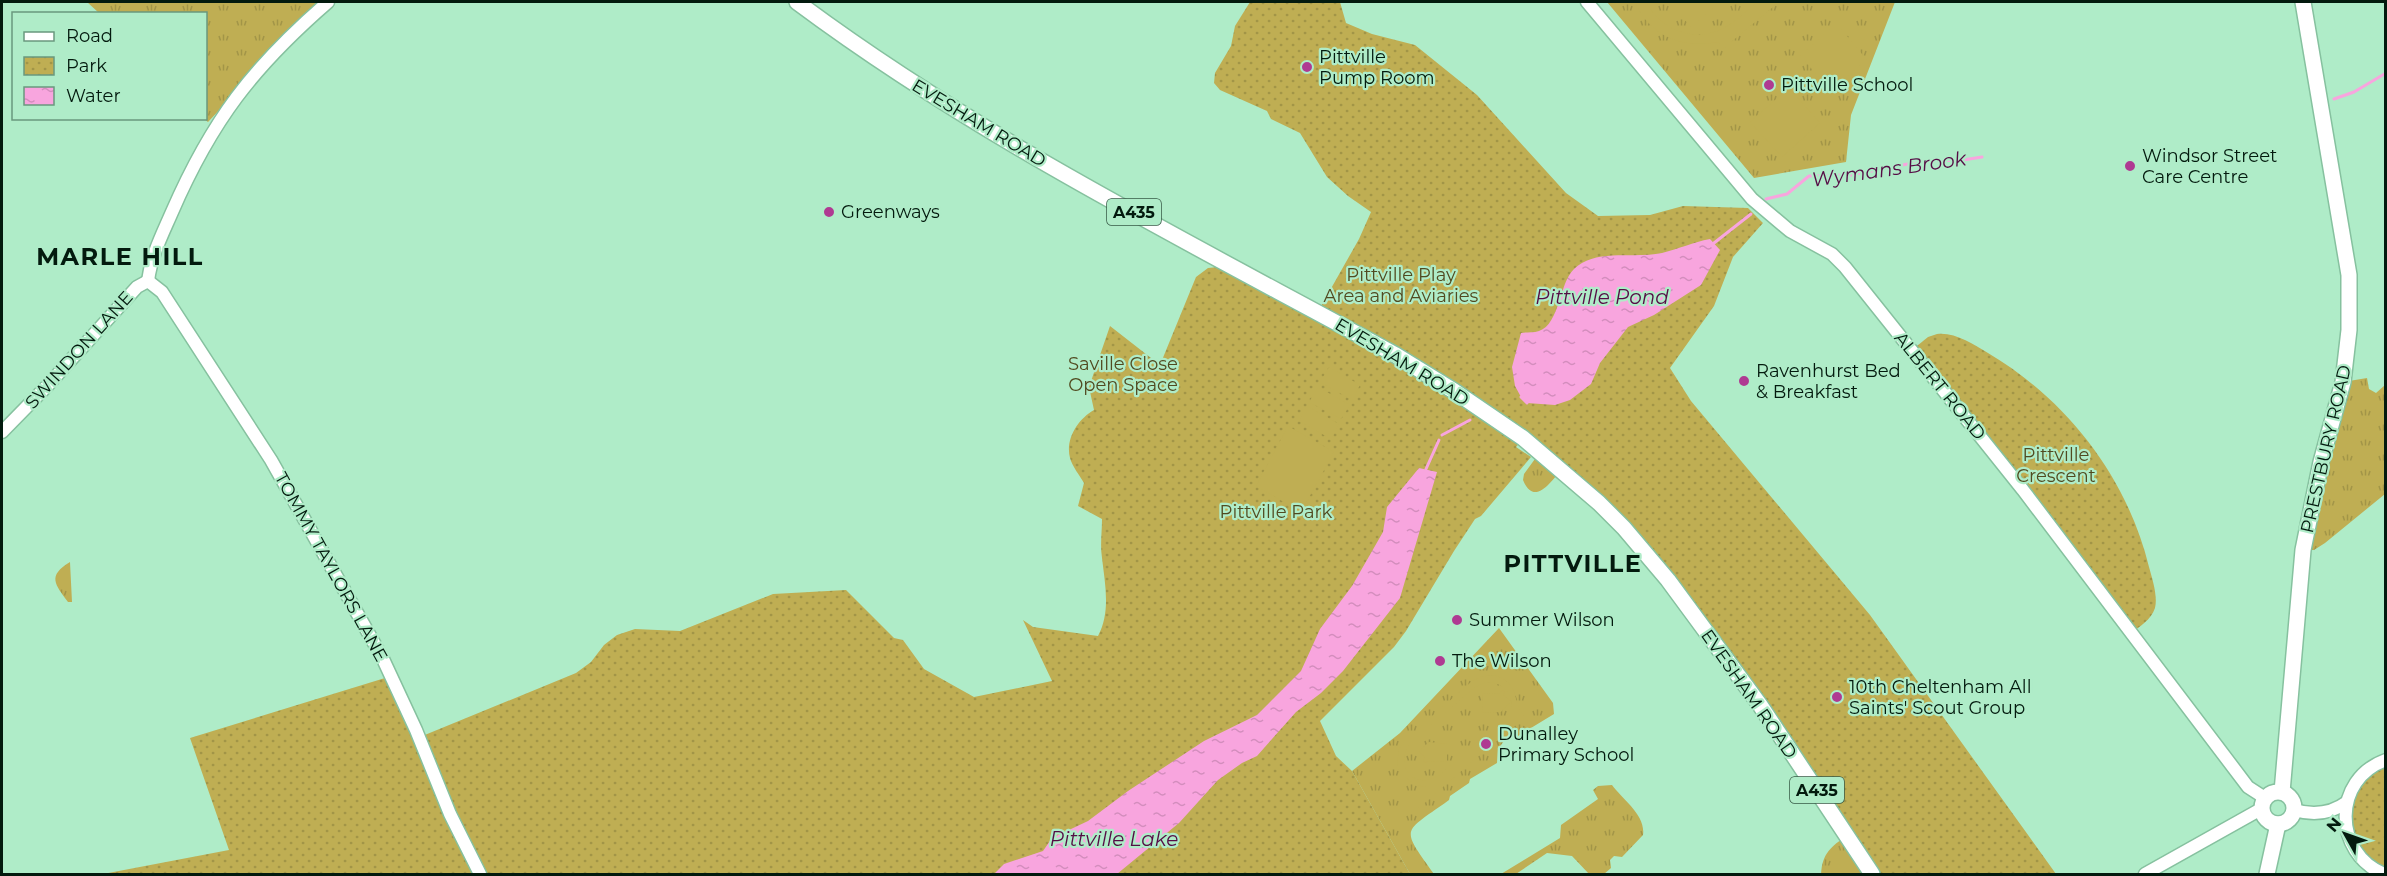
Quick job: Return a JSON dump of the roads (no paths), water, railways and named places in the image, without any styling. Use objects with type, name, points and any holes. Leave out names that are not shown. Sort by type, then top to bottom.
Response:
[{"type":"main road","name":"EVESHAM ROAD","points":[[798,2],[856,45],[1003,138],[1394,354],[1517,434],[1599,503],[1668,580],[1760,705],[1872,874]]},
{"type":"main road","name":"PRESTBURY ROAD","points":[[2282,792],[2303,550],[2320,462],[2341,397],[2348,349],[2350,312],[2349,275],[2303,2]]},
{"type":"main road","points":[[2273,792],[2282,792],[2291,799],[2294,810],[2286,821],[2278,824],[2268,821],[2263,803],[2273,792]]},
{"type":"main road","points":[[2267,874],[2278,824]]},
{"type":"street","name":"SWINDON LANE","points":[[2,432],[137,287],[148,281],[154,253],[191,169],[230,103],[255,71],[328,2]]},
{"type":"street","name":"ALBERT ROAD","points":[[1587,2],[1752,199],[1790,231],[1832,254],[1845,267],[2023,490],[2248,787],[2263,803]]},
{"type":"street","name":"TOMMY TAYLORS LANE","points":[[148,281],[162,292],[272,460],[383,659],[416,730],[450,814],[480,874]]},
{"type":"street","points":[[2384,874],[2373,869],[2359,857],[2349,841],[2345,823],[2347,802],[2359,778],[2373,766],[2385,760]]},
{"type":"street","points":[[2294,810],[2307,813],[2327,812],[2347,802]]},
{"type":"street","points":[[2145,874],[2263,803]]},
{"type":"street","points":[[2327,812],[2345,823]]},
{"type":"water","name":"Pittville Pond","points":[[1710,239],[1720,250],[1701,285],[1654,315],[1628,327],[1600,363],[1591,384],[1570,400],[1555,405],[1527,403],[1521,397],[1515,386],[1512,367],[1521,333],[1537,332],[1546,327],[1555,312],[1569,275],[1574,269],[1593,258],[1616,255],[1651,255]]},
{"type":"water","name":"Pittville Lake","points":[[1419,468],[1437,472],[1400,598],[1343,671],[1321,693],[1296,712],[1257,756],[1242,763],[1218,780],[1179,823],[1117,874],[994,874],[1004,864],[1043,851],[1052,838],[1088,821],[1128,791],[1204,741],[1257,715],[1301,671],[1320,629],[1352,586],[1383,532],[1387,507]]},
{"type":"waterway","name":"Wymans Brook","points":[[2334,99],[2354,92],[2386,73]]},
{"type":"waterway","name":"Wymans Brook","points":[[1766,199],[1787,194],[1809,176],[1851,175],[1923,161],[1982,157]]},
{"type":"waterway","name":"Wymans Brook","points":[[1714,243],[1751,214]]},
{"type":"waterway","name":"Wymans Brook","points":[[1521,397],[1527,403]]},
{"type":"waterway","name":"Wymans Brook","points":[[1442,435],[1470,420]]},
{"type":"waterway","name":"Wymans Brook","points":[[1426,469],[1439,440]]},
{"type":"place","name":"Pittville Pump Room","points":[[1307,67]]},
{"type":"place","name":"Pittville School","points":[[1769,85]]},
{"type":"place","name":"Windsor Street Care Centre","points":[[2130,166]]},
{"type":"place","name":"Greenways","points":[[829,212]]},
{"type":"place","name":"Ravenhurst Bed & Breakfast","points":[[1744,381]]},
{"type":"place","name":"Summer Wilson","points":[[1457,620]]},
{"type":"place","name":"The Wilson","points":[[1440,661]]},
{"type":"place","name":"10th Cheltenham All Saints' Scout Group","points":[[1837,697]]},
{"type":"place","name":"Dunalley Primary School","points":[[1486,744]]},
{"type":"district","name":"MARLE HILL","points":[[120,256]]},
{"type":"district","name":"PITTVILLE","points":[[1573,563]]},
{"type":"park label","name":"Pittville Play Area and Aviaries","points":[[1401,285]]},
{"type":"park label","name":"Saville Close Open Space","points":[[1123,374]]},
{"type":"park label","name":"Pittville Crescent","points":[[2056,465]]},
{"type":"park label","name":"Pittville Park","points":[[1276,512]]}]
